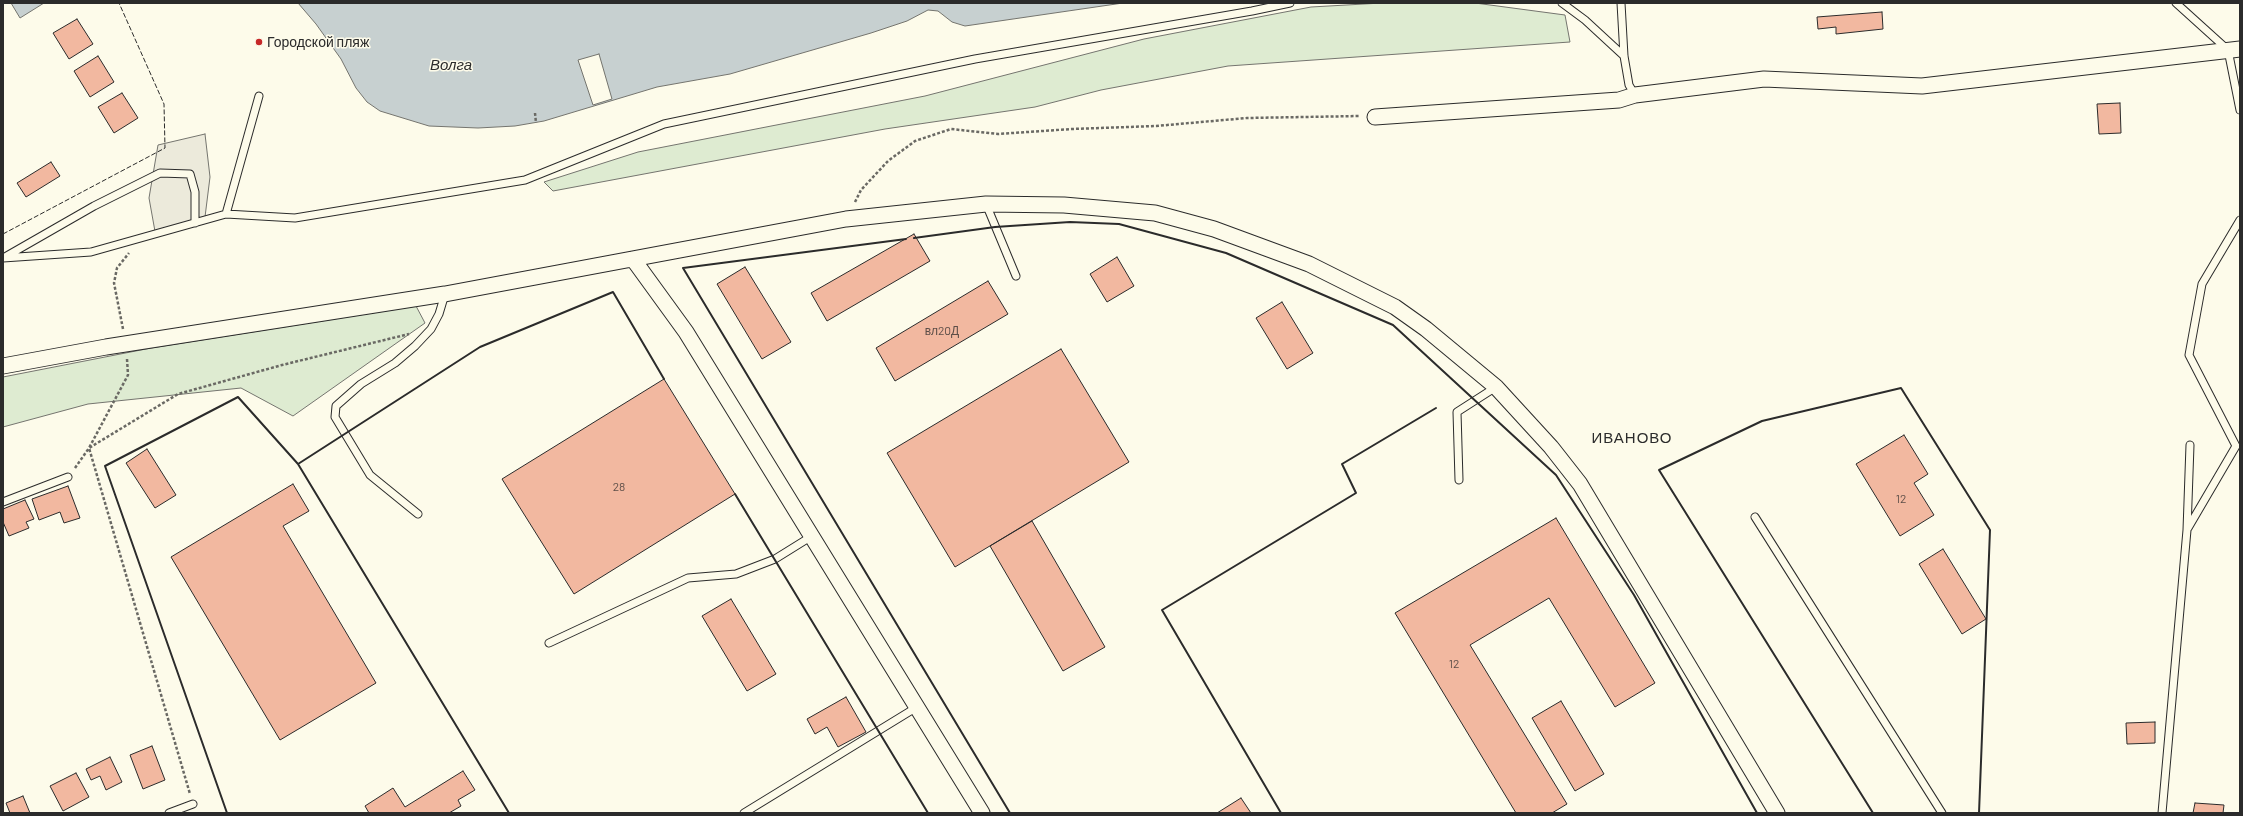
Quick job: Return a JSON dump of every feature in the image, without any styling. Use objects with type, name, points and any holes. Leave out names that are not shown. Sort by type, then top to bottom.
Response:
[{"type":"street","points":[[1375,117],[1619,100],[1635,94],[1764,79],[1922,86],[2234,50]]},
{"type":"street","points":[[3,366],[106,347],[445,294],[846,219],[986,204],[1064,205],[1155,213],[1214,229],[1309,264],[1395,308],[1426,329],[1496,387],[1552,447],[1580,484],[1777,813]]},
{"type":"street","points":[[633,259],[686,332],[982,813]]},
{"type":"lane","points":[[3,258],[91,252],[226,214],[295,218],[525,180],[664,124],[975,59],[1252,11],[1290,3]]},
{"type":"lane","points":[[1562,3],[1585,20],[1624,56]]},
{"type":"lane","points":[[1621,3],[1624,56],[1630,85],[1635,94]]},
{"type":"lane","points":[[2176,3],[2234,50],[2240,110]]},
{"type":"lane","points":[[226,214],[259,96]]},
{"type":"lane","points":[[3,258],[94,206],[160,174],[190,174],[195,192],[195,223]]},
{"type":"lane","points":[[986,204],[1016,276]]},
{"type":"lane","points":[[2187,530],[2238,445],[2188,355],[2202,284],[2240,220]]},
{"type":"lane","points":[[418,514],[370,475],[335,416],[336,406],[361,384],[395,363],[415,346],[431,329],[439,314],[445,294]]},
{"type":"lane","points":[[1459,480],[1457,412],[1496,387]]},
{"type":"lane","points":[[2162,813],[2187,530],[2190,445]]},
{"type":"lane","points":[[3,502],[68,477]]},
{"type":"lane","points":[[1755,517],[1942,813]]},
{"type":"lane","points":[[549,643],[688,578],[736,574],[775,559],[812,536]]},
{"type":"lane","points":[[744,813],[917,707]]},
{"type":"lane","points":[[169,813],[193,804]]},
{"type":"path","points":[[535,113],[536,123]]},
{"type":"path","points":[[846,219],[861,190],[888,161],[915,141],[951,129],[998,134],[1072,129],[1156,126],[1247,118],[1336,115],[1375,117]]},
{"type":"path","points":[[68,477],[89,448],[178,394],[282,365],[431,329]]},
{"type":"path","points":[[89,448],[193,804]]},
{"type":"green space","points":[[1382,3],[1475,3],[1565,15],[1570,42],[1228,66],[1101,90],[1035,107],[885,129],[553,191],[544,182],[638,152],[925,96],[1144,39],[1311,7]]},
{"type":"green space","points":[[416,306],[425,323],[293,416],[241,388],[88,404],[3,427],[3,377],[151,348]]},
{"type":"shaded area","points":[[205,134],[210,177],[205,217],[156,237],[149,198],[158,145]]},
{"type":"water","points":[[11,3],[44,3],[20,18]]},
{"type":"water","name":"Волга","points":[[298,3],[1123,3],[965,26],[952,22],[938,11],[928,10],[907,21],[871,33],[730,74],[657,87],[544,121],[515,126],[478,128],[429,126],[380,111],[367,102],[356,88],[341,59],[316,24]]},
{"type":"pier","points":[[599,54],[612,99],[593,105],[578,60]]},
{"type":"building","points":[[1882,12],[1883,29],[1836,34],[1836,27],[1818,29],[1817,17]]},
{"type":"building","points":[[77,19],[93,44],[69,59],[53,33]]},
{"type":"building","points":[[98,56],[114,82],[90,97],[74,71]]},
{"type":"building","points":[[122,93],[138,118],[114,133],[98,107]]},
{"type":"building","points":[[2120,103],[2121,133],[2099,134],[2097,104]]},
{"type":"building","points":[[51,162],[60,176],[26,197],[17,183]]},
{"type":"building","points":[[914,234],[930,261],[827,321],[811,293]]},
{"type":"building","points":[[1117,257],[1134,286],[1107,302],[1090,274]]},
{"type":"building","points":[[745,267],[791,342],[762,359],[717,284]]},
{"type":"building","points":[[988,281],[1008,314],[895,381],[876,348]]},
{"type":"building","points":[[1282,302],[1313,353],[1287,369],[1256,318]]},
{"type":"building","points":[[1061,349],[1129,462],[955,567],[887,453]]},
{"type":"building","points":[[664,379],[735,494],[574,594],[502,479]]},
{"type":"building","points":[[1904,435],[1928,474],[1914,483],[1934,515],[1900,536],[1856,464]]},
{"type":"building","points":[[147,449],[176,495],[155,508],[126,463]]},
{"type":"building","points":[[293,484],[309,511],[283,526],[376,683],[280,740],[171,557]]},
{"type":"building","points":[[68,486],[80,518],[64,523],[60,512],[39,520],[32,499]]},
{"type":"building","points":[[25,500],[34,519],[26,522],[29,528],[9,536],[3,522],[3,509]]},
{"type":"building","points":[[1556,518],[1655,683],[1615,707],[1549,598],[1470,645],[1567,804],[1552,813],[1516,813],[1395,613]]},
{"type":"building","points":[[1032,521],[1105,647],[1063,671],[990,546]]},
{"type":"building","points":[[1943,549],[1986,619],[1962,634],[1919,564]]},
{"type":"building","points":[[731,599],[776,674],[747,691],[702,616]]},
{"type":"building","points":[[846,697],[866,732],[838,747],[827,727],[815,734],[807,719]]},
{"type":"building","points":[[1561,701],[1604,774],[1575,791],[1532,718]]},
{"type":"building","points":[[2155,722],[2155,743],[2127,744],[2126,723]]},
{"type":"building","points":[[152,746],[165,780],[143,789],[130,755]]},
{"type":"building","points":[[110,757],[122,782],[106,790],[100,776],[91,780],[86,769]]},
{"type":"building","points":[[463,771],[475,790],[458,800],[461,806],[449,813],[369,813],[365,806],[393,788],[405,807]]},
{"type":"building","points":[[76,773],[89,797],[63,811],[50,786]]},
{"type":"building","points":[[23,796],[30,813],[10,813],[6,803]]},
{"type":"building","points":[[1241,798],[1251,813],[1217,813]]},
{"type":"building","points":[[2195,803],[2224,805],[2223,813],[2193,813]]},
{"type":"fence","points":[[3,234],[165,148],[164,104],[119,3]]},
{"type":"wall","points":[[914,238],[995,227],[1070,222],[1119,224],[1226,253],[1393,325],[1556,475],[1634,595],[1757,813]]},
{"type":"wall","points":[[906,239],[683,268],[1010,813]]},
{"type":"wall","points":[[298,464],[480,347],[613,292],[664,379]]},
{"type":"wall","points":[[1873,813],[1659,470],[1762,421],[1901,388],[1990,530],[1979,813]]},
{"type":"wall","points":[[227,813],[105,466],[238,397],[298,464],[509,813]]},
{"type":"wall","points":[[1281,813],[1162,610],[1356,493],[1342,464],[1436,408]]},
{"type":"wall","points":[[735,494],[928,813]]},
{"type":"place","name":"Городской пляж","points":[[259,42]]},
{"type":"district","name":"ИВАНОВО","points":[[1632,438]]}]
